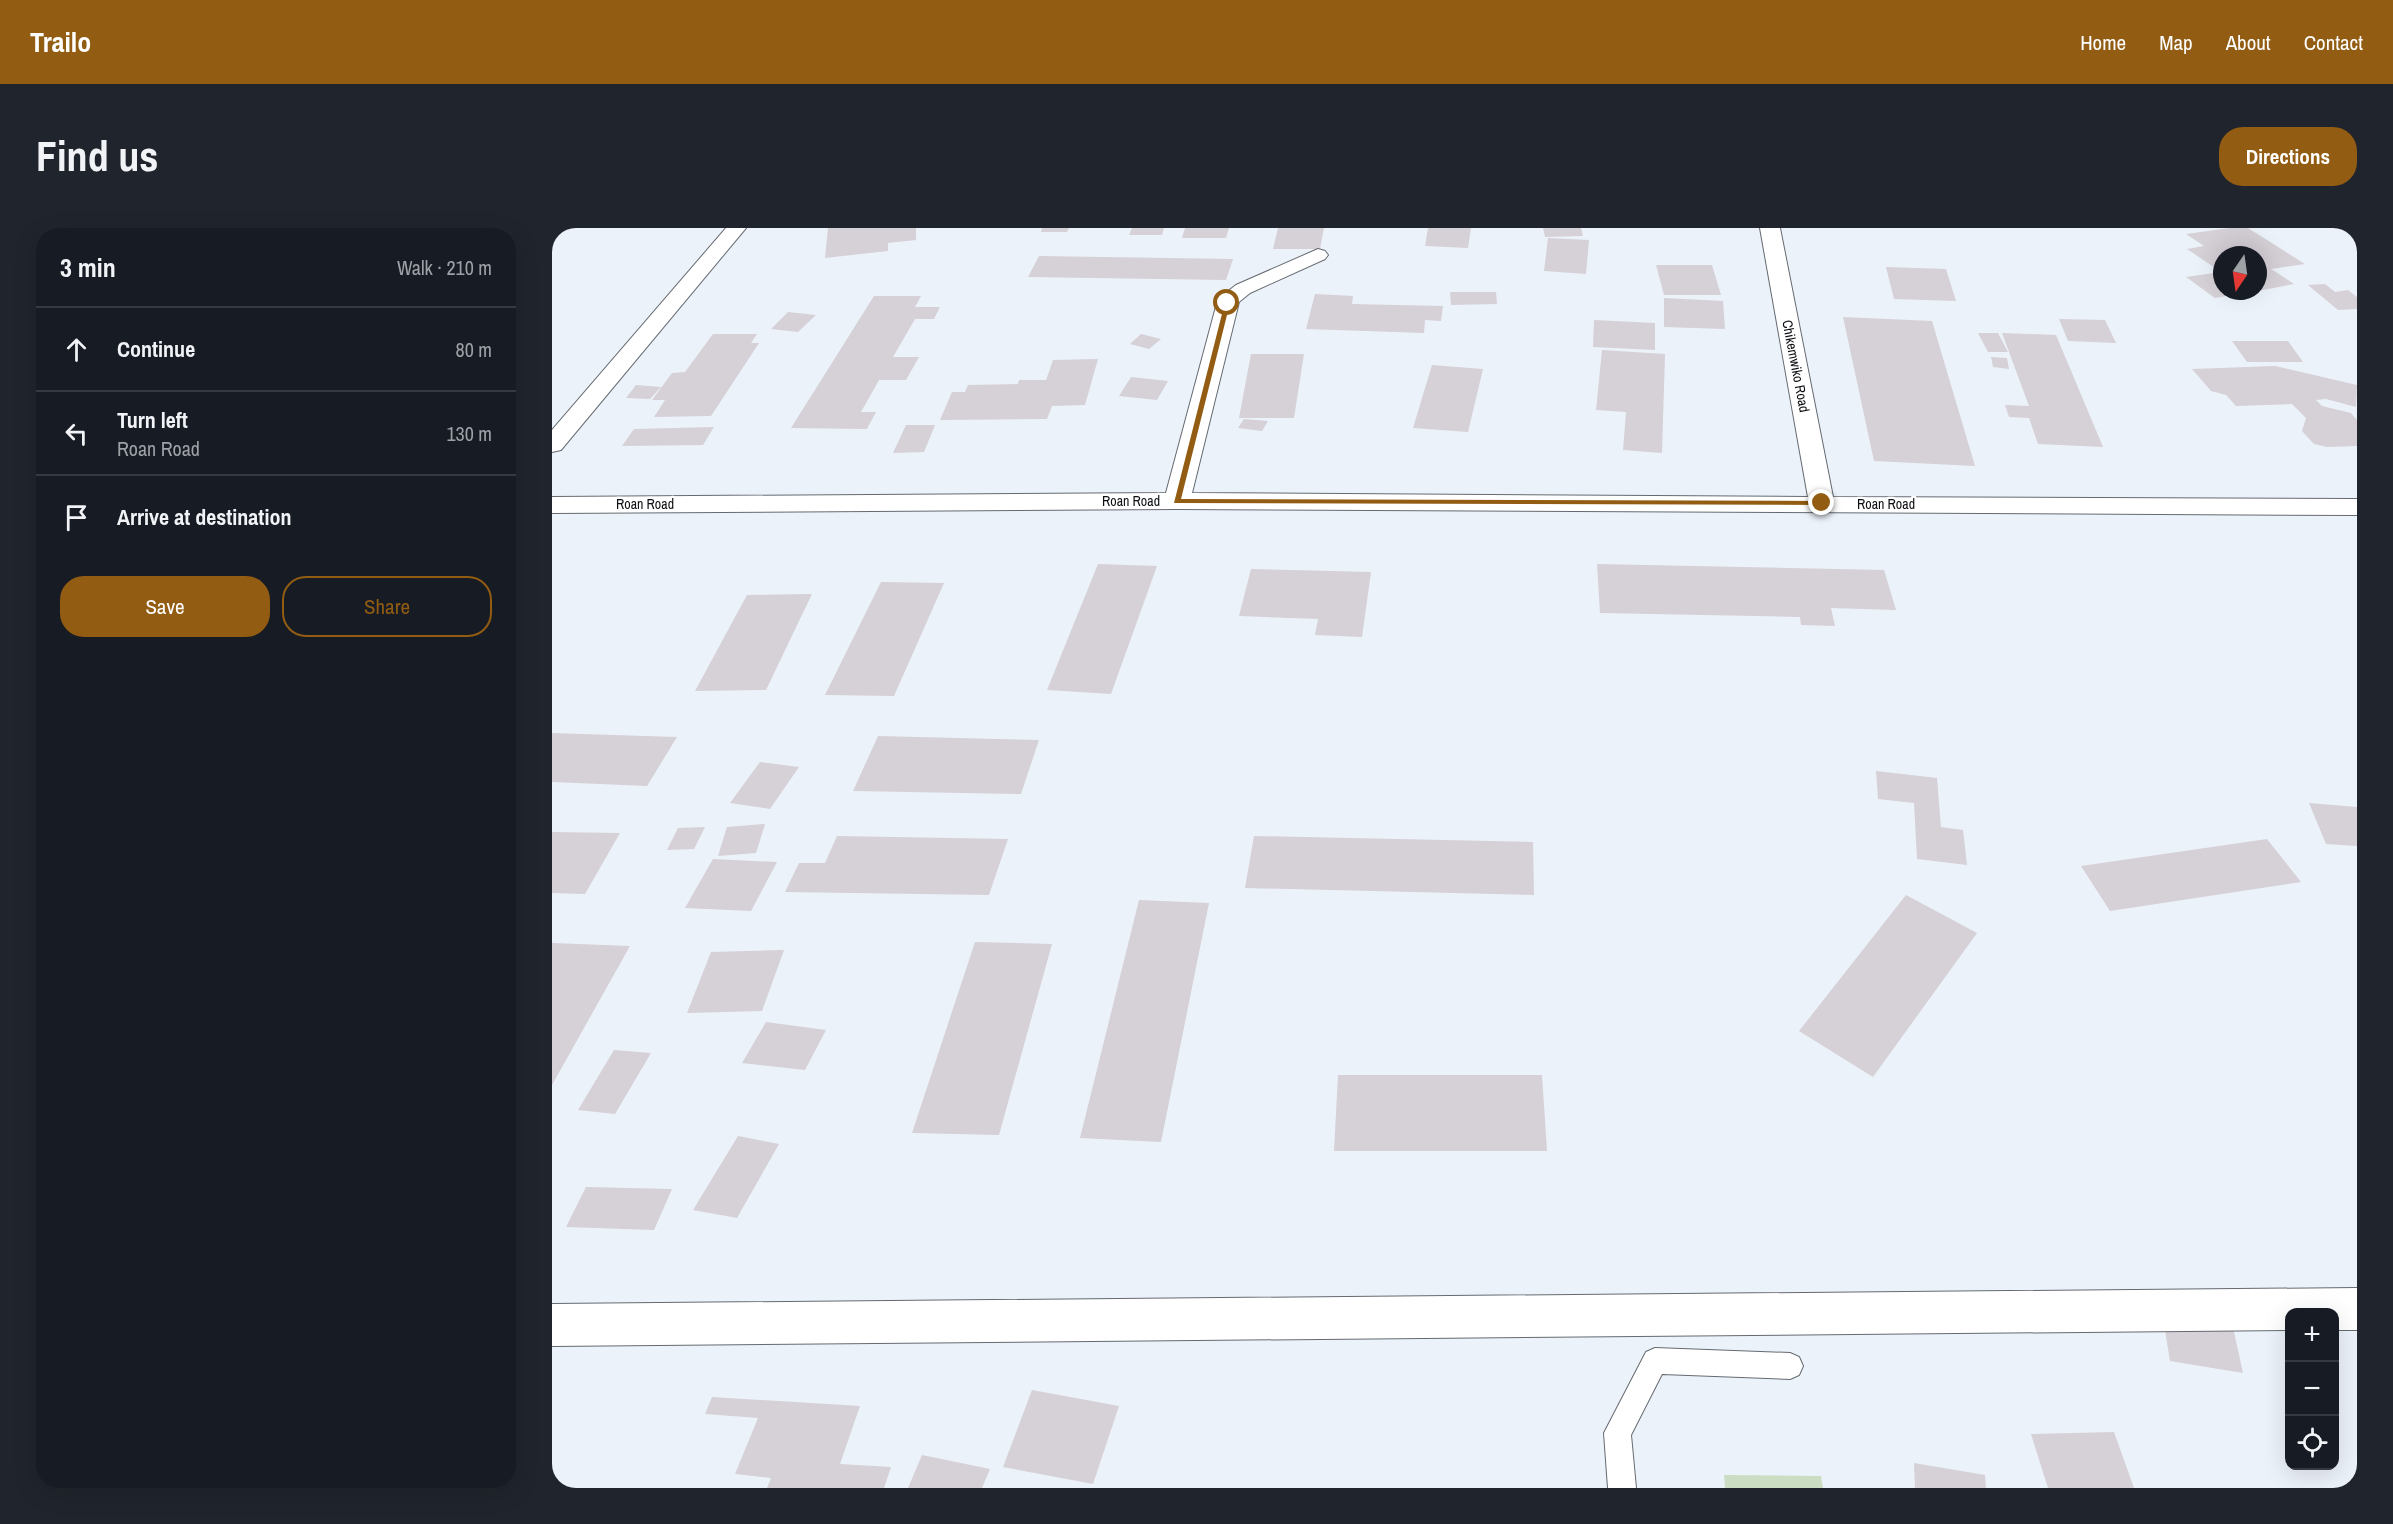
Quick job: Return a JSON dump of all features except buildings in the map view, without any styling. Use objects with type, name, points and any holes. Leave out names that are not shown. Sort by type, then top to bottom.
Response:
[{"type":"street","points":[[552,445],[736,228]]},
{"type":"street","name":"Chikemwiko Road","points":[[1770,228],[1822,503]]},
{"type":"street","points":[[1177,501],[1229,299],[1243,289],[1318,255]]},
{"type":"street","name":"Roan Road","points":[[552,505],[1177,501],[2357,507]]},
{"type":"street","points":[[552,1325],[2357,1309]]},
{"type":"lane","points":[[1622,1488],[1617,1433],[1655,1360],[1790,1366]]},
{"type":"green space","points":[[1724,1475],[1821,1476],[1823,1488],[1725,1488]]},
{"type":"route","points":[[1227,303],[1177,501],[1548,504],[1822,503]]}]
